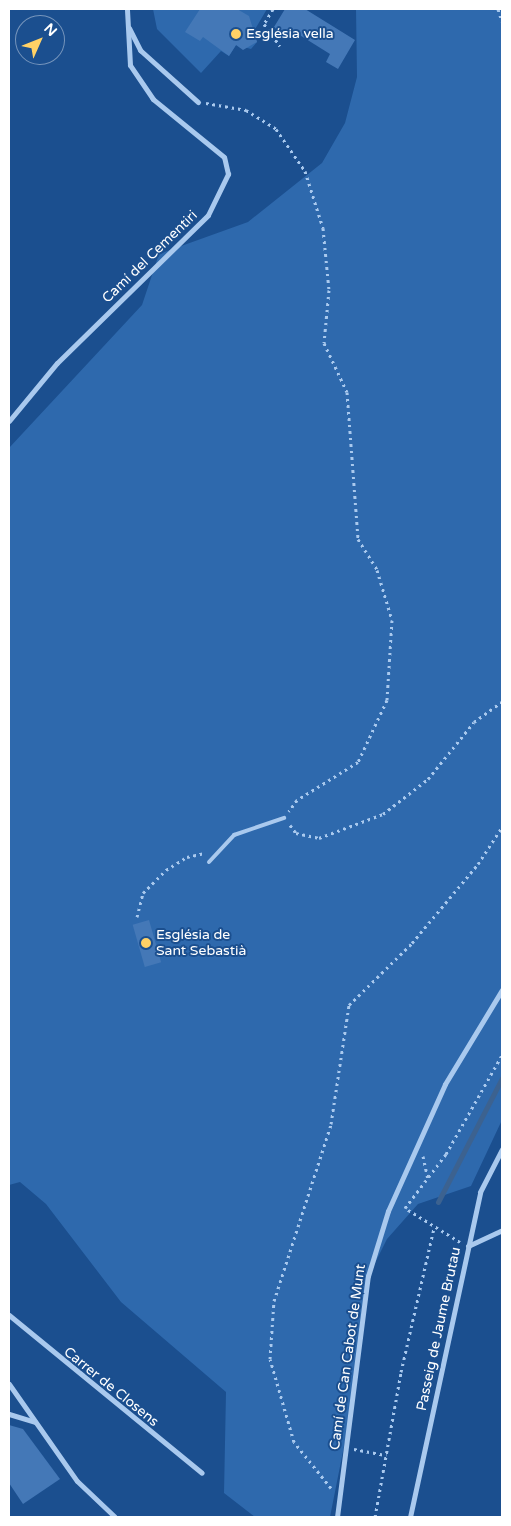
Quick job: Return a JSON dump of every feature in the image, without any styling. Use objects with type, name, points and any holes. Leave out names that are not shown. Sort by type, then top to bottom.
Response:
[{"type":"street","name":"Camí del Cementiri","points":[[9,421],[57,363],[208,215],[228,174],[224,157],[153,99],[130,65],[127,9]]},
{"type":"street","points":[[127,26],[140,50],[198,102]]},
{"type":"street","name":"Camí de Can Cabot de Munt","points":[[338,1517],[368,1276],[388,1210],[445,1084],[502,990]]},
{"type":"street","name":"Passeig de Jaume Brutau","points":[[410,1517],[480,1192],[502,1149]]},
{"type":"street","points":[[468,1246],[502,1230]]},
{"type":"street","name":"Carrer de Closens","points":[[9,1316],[202,1473]]},
{"type":"street","points":[[9,1384],[76,1481],[115,1517]]},
{"type":"street","points":[[9,1414],[35,1422]]},
{"type":"lane","points":[[209,862],[234,835],[284,818]]},
{"type":"path","points":[[273,9],[264,24],[280,46]]},
{"type":"path","points":[[498,9],[502,21]]},
{"type":"path","points":[[198,102],[246,110],[276,129],[305,172],[323,228],[329,290],[324,343],[347,392],[358,539],[377,570],[392,620],[387,700],[358,762],[297,800],[284,818],[296,833],[319,838],[382,814],[428,779],[474,722],[502,702]]},
{"type":"path","points":[[339,1498],[294,1442],[270,1359],[274,1301],[330,1124],[349,1005],[412,943],[502,828]]},
{"type":"path","points":[[137,917],[143,893],[166,870],[187,857],[203,854]]},
{"type":"path","points":[[468,1246],[434,1228],[405,1208],[446,1154],[502,1055]]},
{"type":"path","points":[[375,1517],[386,1455],[434,1228]]},
{"type":"path","points":[[360,1450],[386,1455]]},
{"type":"shaded area","points":[[153,9],[267,9],[254,31],[257,42],[251,49],[236,45],[229,56],[221,51],[201,73],[157,29]]},
{"type":"shaded area","points":[[356,9],[502,9],[502,1120],[471,1186],[418,1204],[387,1239],[366,1281],[349,1421],[330,1517],[255,1517],[224,1493],[226,1392],[121,1302],[46,1204],[20,1182],[9,1185],[9,448],[142,305],[159,254],[248,222],[322,163],[345,123],[357,77]]},
{"type":"building","name":"Església vella","points":[[200,9],[237,9],[249,16],[257,42],[243,50],[236,45],[229,56],[203,37],[200,41],[185,32]]},
{"type":"building","points":[[285,9],[305,9],[355,40],[338,69],[326,62],[330,54],[290,29],[283,35],[274,27]]},
{"type":"building","name":"Església de Sant Sebastià","points":[[149,920],[161,962],[145,967],[133,925]]},
{"type":"building","points":[[9,1425],[23,1429],[60,1479],[23,1504],[9,1483]]},
{"type":"waterway","points":[[438,1202],[502,1078]]},
{"type":"place","name":"Església vella","points":[[236,34]]},
{"type":"place","name":"Església de Sant Sebastià","points":[[146,943]]}]
